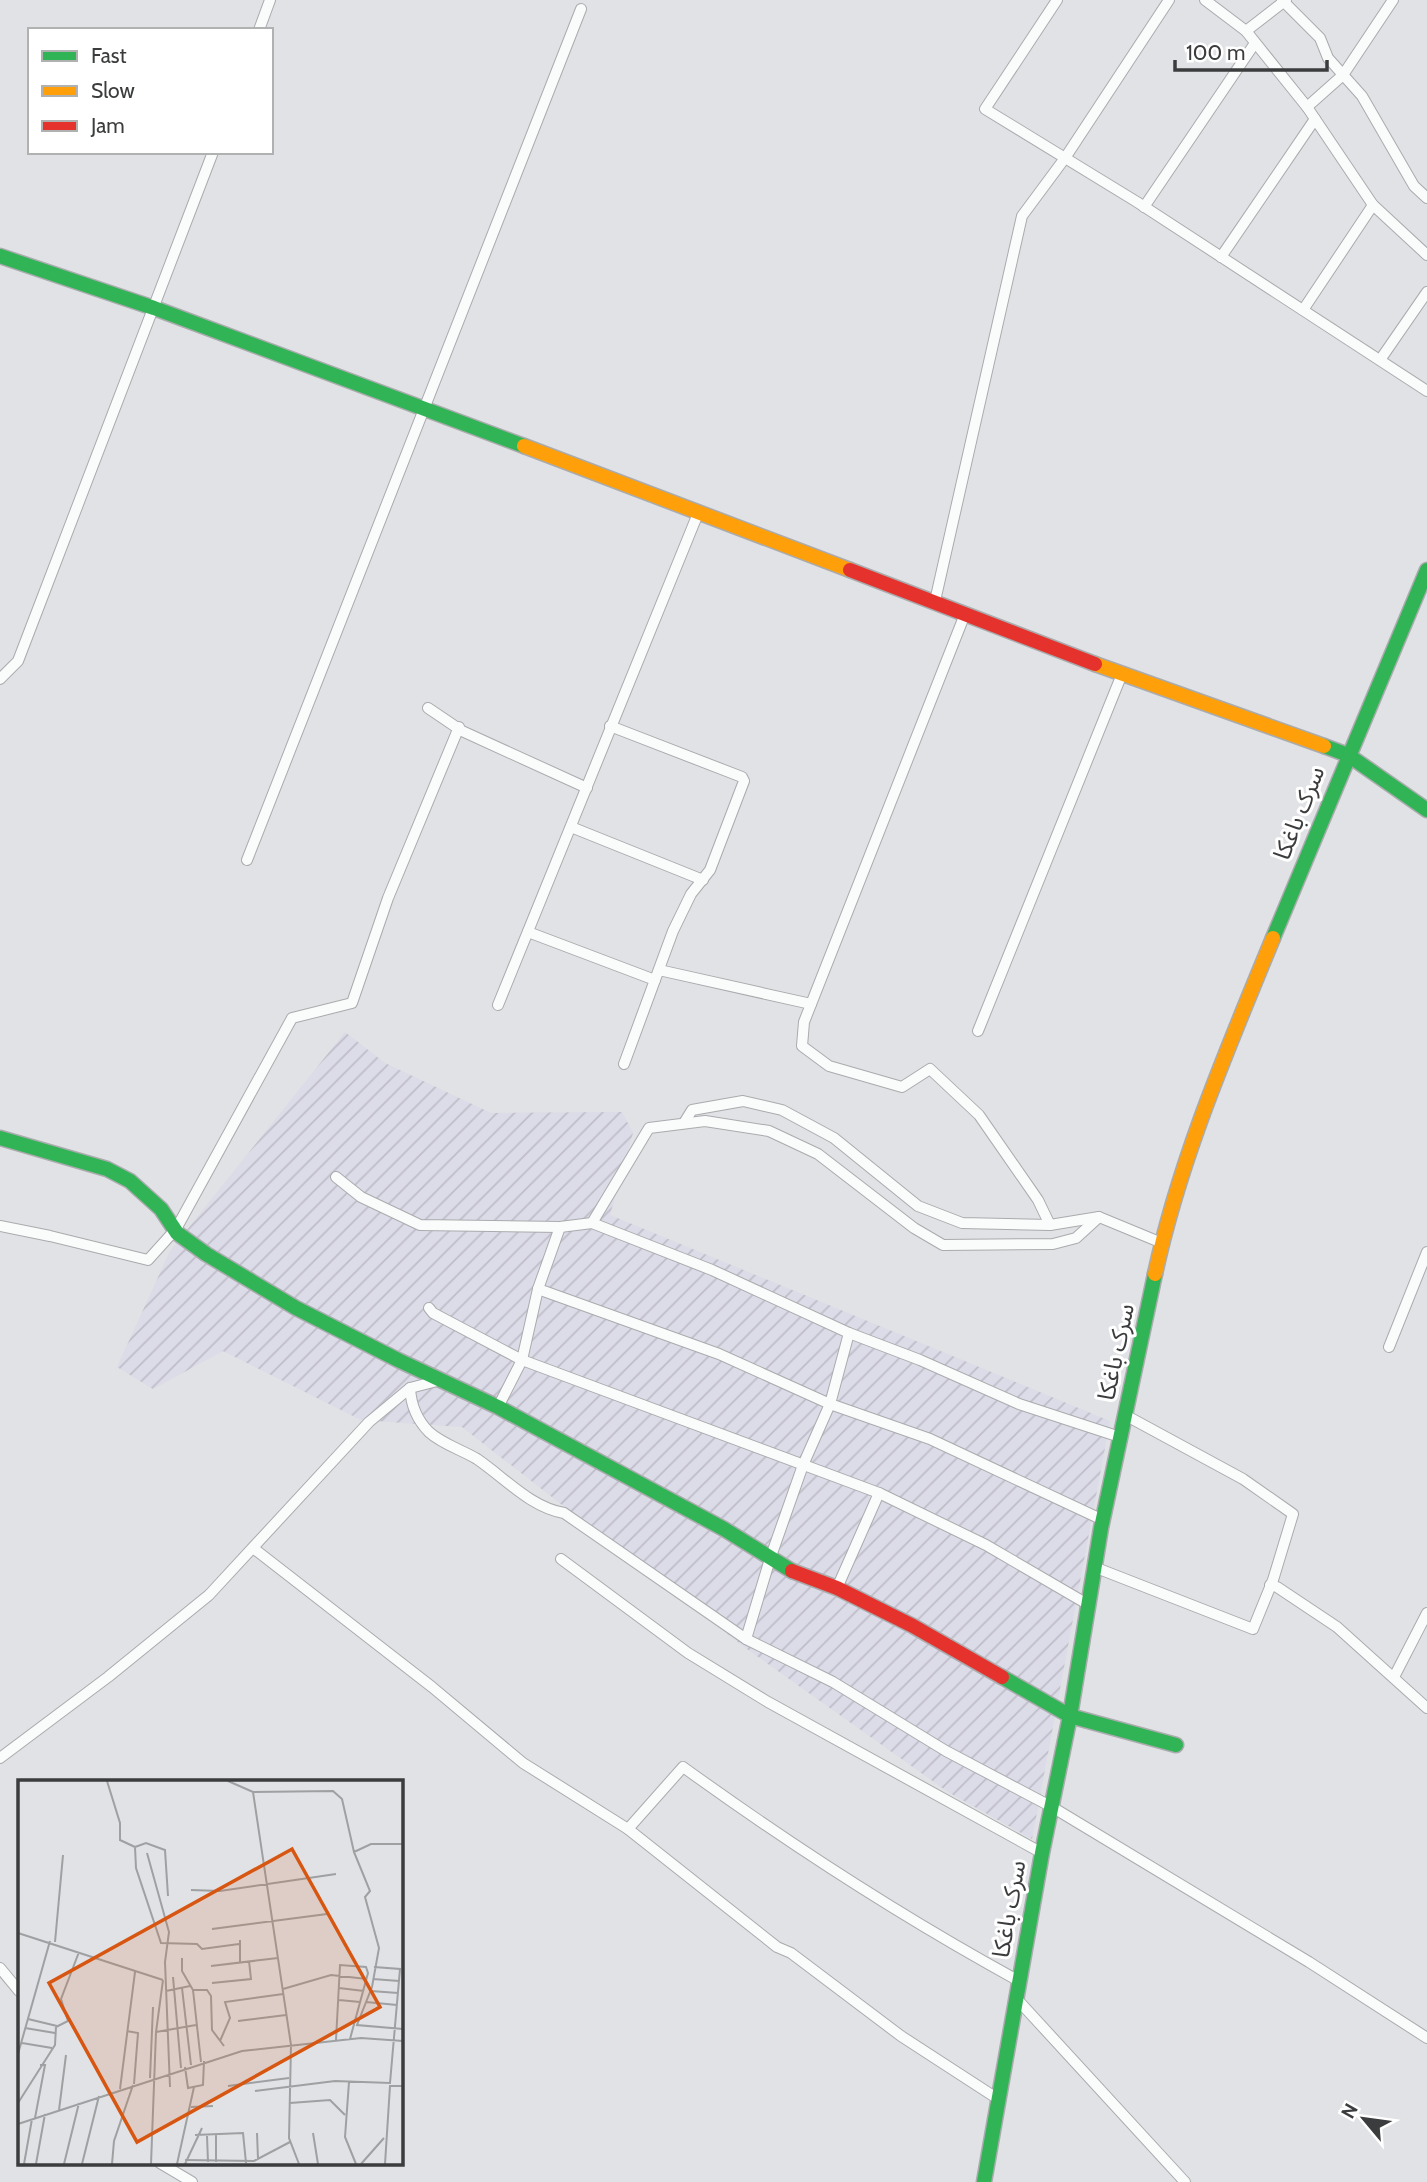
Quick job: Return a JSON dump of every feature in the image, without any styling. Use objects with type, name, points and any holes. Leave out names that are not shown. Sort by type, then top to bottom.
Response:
[{"type":"street","points":[[260,28],[270,0]]},
{"type":"street","points":[[1057,0],[985,109],[1144,207],[1427,391]]},
{"type":"street","points":[[935,601],[1022,216],[1065,158],[1169,0]]},
{"type":"street","points":[[1205,0],[1245,31],[1307,107],[1373,205],[1427,255]]},
{"type":"street","points":[[1307,107],[1343,75],[1393,0]]},
{"type":"street","points":[[1245,31],[1284,1],[1320,38],[1328,58],[1362,96],[1414,186],[1427,198]]},
{"type":"street","points":[[247,859],[581,9]]},
{"type":"street","points":[[1144,207],[1255,43]]},
{"type":"street","points":[[1221,257],[1315,119]]},
{"type":"street","points":[[0,679],[18,661],[212,154]]},
{"type":"street","points":[[1303,310],[1373,205]]},
{"type":"street","points":[[0,256],[155,308],[699,511],[1122,674],[1348,755],[1427,810]]},
{"type":"street","points":[[1380,360],[1427,292]]},
{"type":"street","points":[[498,1005],[699,511]]},
{"type":"street","name":"سرک باغکا","points":[[984,2182],[1042,1853],[1070,1716],[1094,1567],[1162,1243],[1202,1112],[1427,570]]},
{"type":"street","points":[[965,614],[804,1022],[802,1046],[829,1066],[902,1087],[930,1069],[979,1115],[1038,1200],[1050,1225]]},
{"type":"street","points":[[978,1031],[1122,674]]},
{"type":"street","points":[[428,708],[462,731],[587,788]]},
{"type":"street","points":[[610,726],[742,777],[743,786],[710,870],[691,894],[624,1064]]},
{"type":"street","points":[[0,1226],[148,1260],[176,1229],[292,1017],[352,1003],[388,898],[459,727]]},
{"type":"street","points":[[571,827],[702,880]]},
{"type":"street","points":[[528,932],[655,981]]},
{"type":"street","points":[[659,970],[811,1004]]},
{"type":"street","points":[[684,1124],[692,1110],[743,1101],[782,1110],[834,1138],[918,1206],[962,1223],[1050,1225],[1099,1217],[1162,1243]]},
{"type":"street","points":[[592,1223],[649,1128],[705,1121],[769,1130],[818,1154],[914,1228],[943,1245],[1053,1244],[1076,1238],[1099,1217]]},
{"type":"street","points":[[0,1138],[107,1169],[130,1181],[161,1209],[177,1233],[206,1254],[296,1308],[498,1407],[724,1529],[798,1574],[837,1588],[913,1626],[1070,1716],[1177,1745]]},
{"type":"street","points":[[336,1177],[362,1198],[420,1225],[560,1227],[592,1223],[712,1270],[849,1333],[920,1360],[1019,1404],[1121,1437]]},
{"type":"street","points":[[498,1407],[522,1360],[538,1289],[560,1227]]},
{"type":"street","points":[[1389,1347],[1427,1252]]},
{"type":"street","points":[[538,1289],[719,1354],[830,1404],[930,1439],[1103,1520]]},
{"type":"street","points":[[429,1308],[433,1313],[522,1360],[879,1493],[986,1545],[1089,1605]]},
{"type":"street","points":[[746,1639],[803,1465],[830,1404],[849,1333]]},
{"type":"street","points":[[0,1758],[209,1595],[369,1422],[410,1388],[442,1380]]},
{"type":"street","points":[[410,1388],[411,1403],[430,1433],[476,1459],[545,1509],[564,1513],[746,1639],[833,1682],[946,1751],[1052,1807],[1309,1962],[1427,2038]]},
{"type":"street","points":[[1094,1567],[1253,1629],[1293,1514],[1243,1479],[1125,1415]]},
{"type":"street","points":[[837,1588],[879,1493]]},
{"type":"street","points":[[253,1548],[432,1687],[523,1763],[628,1829],[777,1947],[901,2036],[998,2099]]},
{"type":"street","points":[[561,1559],[688,1653],[768,1702],[1042,1853]]},
{"type":"street","points":[[1270,1585],[1337,1627],[1427,1708]]},
{"type":"street","points":[[1394,1677],[1427,1613]]},
{"type":"street","points":[[628,1829],[683,1767],[857,1886],[941,1938],[1019,1981]]},
{"type":"street","points":[[0,1968],[18,1990]]},
{"type":"street","points":[[1016,1997],[1185,2182]]},
{"type":"street","points":[[162,2164],[192,2182]]},
{"type":"shaded area","points":[[345,1032],[385,1063],[491,1113],[622,1112],[633,1133],[610,1215],[1110,1421],[1032,1839],[948,1792],[747,1649],[462,1427],[361,1420],[223,1351],[153,1389],[117,1367],[170,1251]]},
{"type":"traffic: fast","points":[[0,256],[154,308],[524,446]]},
{"type":"traffic: fast","points":[[1273,938],[1427,570]]},
{"type":"traffic: fast","points":[[1324,746],[1348,755],[1427,810]]},
{"type":"traffic: fast","points":[[0,1138],[107,1169],[130,1181],[161,1209],[177,1233],[206,1254],[296,1308],[498,1407],[724,1529],[792,1571]]},
{"type":"traffic: fast","points":[[984,2182],[1042,1853],[1070,1716],[1101,1528],[1155,1274]]},
{"type":"traffic: fast","points":[[1002,1677],[1070,1716],[1176,1745]]},
{"type":"traffic: slow","points":[[524,446],[850,570]]},
{"type":"traffic: slow","points":[[1095,664],[1324,746]]},
{"type":"traffic: slow","points":[[1155,1274],[1191,1146],[1273,938]]},
{"type":"traffic: jam","points":[[850,570],[1095,664]]},
{"type":"traffic: jam","points":[[792,1571],[837,1588],[913,1626],[1002,1677]]}]
